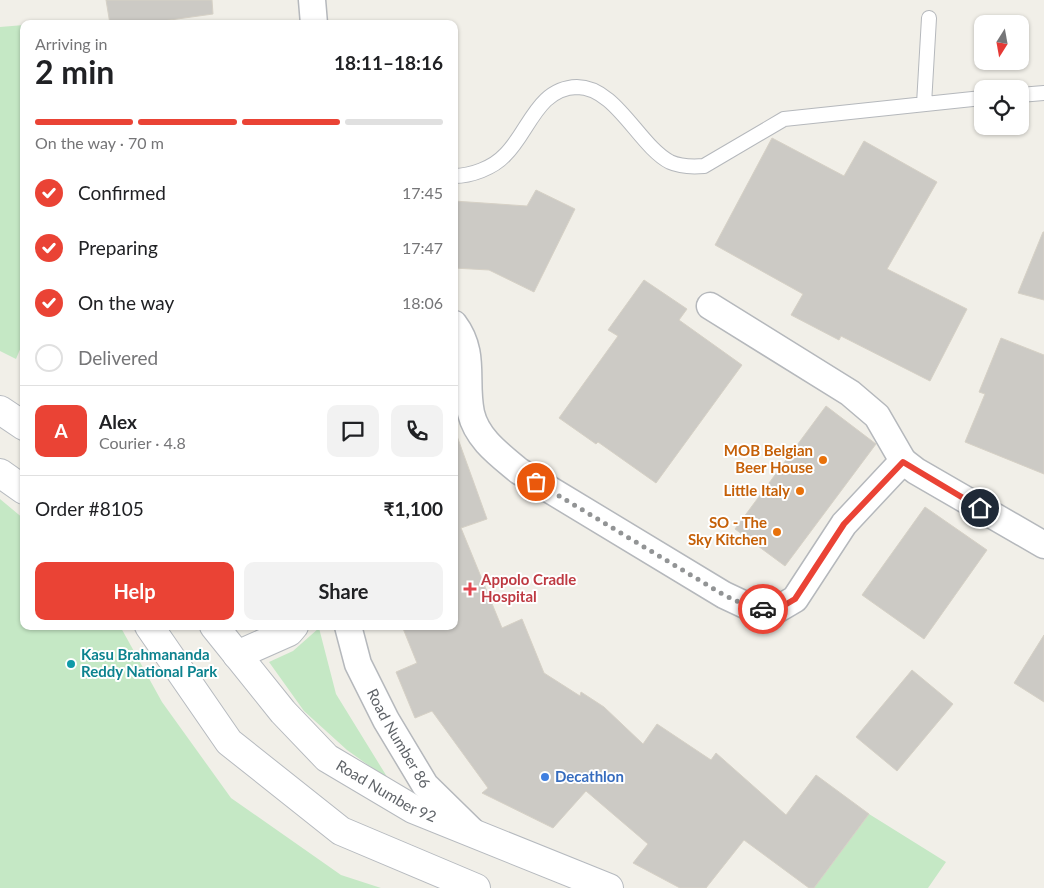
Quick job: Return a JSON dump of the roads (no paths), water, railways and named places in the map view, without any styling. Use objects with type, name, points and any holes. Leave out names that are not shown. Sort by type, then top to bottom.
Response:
[{"type":"main road","points":[[0,410],[20,423]]},
{"type":"main road","points":[[0,473],[20,487]]},
{"type":"main road","points":[[152,630],[229,742],[236,748],[341,831],[476,888]]},
{"type":"main road","name":"Road Number 92","points":[[217,630],[283,712],[326,758],[413,809],[609,888]]},
{"type":"main road","points":[[238,654],[291,630]]},
{"type":"street","points":[[312,0],[314,20]]},
{"type":"street","points":[[710,306],[850,394],[877,416],[903,462],[1044,545]]},
{"type":"street","points":[[458,331],[468,350],[471,413],[482,436],[493,450],[519,471],[724,595],[756,610],[778,609],[795,599],[844,524],[903,462]]},
{"type":"street","name":"Road Number 86","points":[[349,630],[358,664],[386,720],[425,785],[474,833]]},
{"type":"lane","points":[[924,104],[929,18]]},
{"type":"lane","points":[[458,175],[478,172],[505,155],[542,103],[556,92],[577,87],[596,92],[621,113],[660,155],[671,162],[688,167],[704,166],[727,154],[748,138],[784,119],[974,99]]},
{"type":"lane","points":[[1029,94],[1044,93]]},
{"type":"place","name":"MOB Belgian Beer House","points":[[823,460]]},
{"type":"place","name":"Little Italy","points":[[800,491]]},
{"type":"place","name":"SO - The Sky Kitchen","points":[[777,532]]},
{"type":"place","name":"Appolo Cradle Hospital","points":[[470,589]]},
{"type":"place","name":"Kasu Brahmananda Reddy National Park","points":[[71,664]]},
{"type":"place","name":"Decathlon","points":[[545,777]]}]
